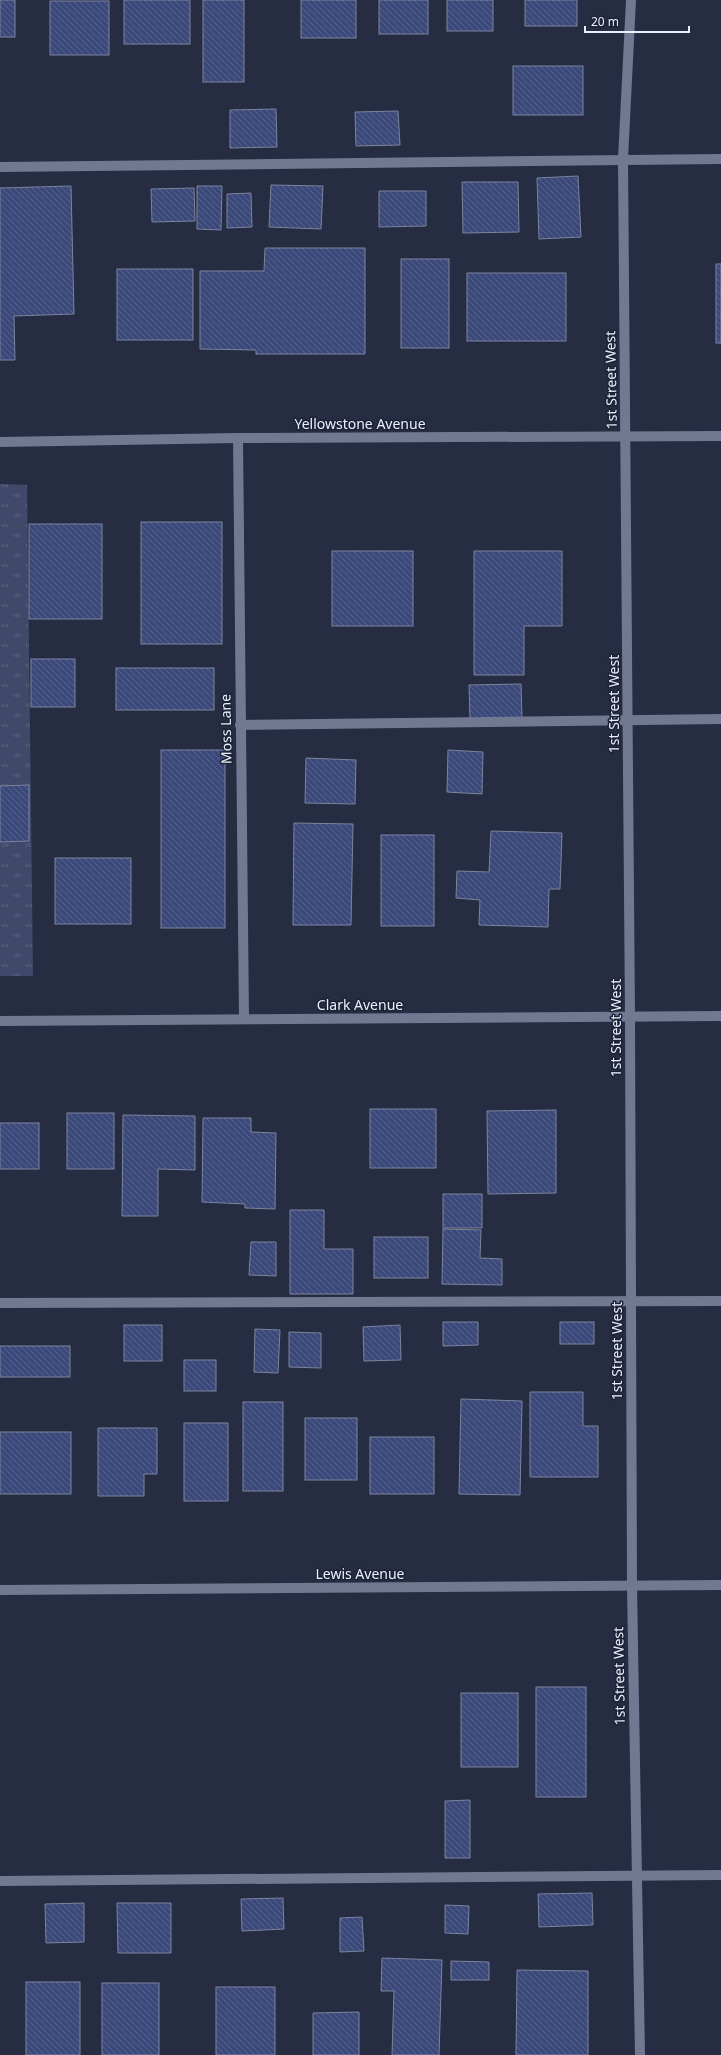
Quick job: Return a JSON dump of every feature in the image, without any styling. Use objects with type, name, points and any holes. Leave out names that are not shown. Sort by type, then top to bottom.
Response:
[{"type":"street","name":"1st Street West","points":[[631,0],[623,159],[630,1017],[632,1586],[640,2055]]},
{"type":"street","points":[[0,167],[721,159]]},
{"type":"street","name":"Yellowstone Avenue","points":[[0,442],[238,438],[721,436]]},
{"type":"street","name":"Moss Lane","points":[[238,438],[244,1020]]},
{"type":"street","points":[[240,725],[721,720]]},
{"type":"street","name":"Clark Avenue","points":[[0,1022],[721,1016]]},
{"type":"street","points":[[0,1303],[721,1301]]},
{"type":"street","name":"Lewis Avenue","points":[[0,1590],[721,1586]]},
{"type":"street","points":[[0,1881],[721,1875]]},
{"type":"green space","points":[[0,484],[27,485],[33,976],[0,976]]},
{"type":"building","points":[[0,0],[15,0],[15,37],[0,37]]},
{"type":"building","points":[[124,0],[190,0],[190,44],[124,44]]},
{"type":"building","points":[[203,0],[244,0],[244,82],[203,82]]},
{"type":"building","points":[[301,0],[356,0],[356,38],[301,38]]},
{"type":"building","points":[[379,0],[428,0],[428,34],[379,34]]},
{"type":"building","points":[[447,0],[493,0],[493,31],[447,31]]},
{"type":"building","points":[[525,0],[577,0],[577,26],[525,26]]},
{"type":"building","points":[[50,1],[109,1],[109,55],[50,55]]},
{"type":"building","points":[[513,66],[583,66],[583,115],[513,115]]},
{"type":"building","points":[[276,109],[277,147],[230,148],[230,110]]},
{"type":"building","points":[[398,111],[400,145],[356,146],[355,112]]},
{"type":"building","points":[[578,176],[581,237],[539,239],[537,178]]},
{"type":"building","points":[[462,182],[518,182],[519,232],[463,233]]},
{"type":"building","points":[[271,185],[323,186],[321,229],[269,227]]},
{"type":"building","points":[[71,186],[74,314],[14,316],[15,360],[0,360],[0,188]]},
{"type":"building","points":[[197,186],[222,186],[221,230],[197,229]]},
{"type":"building","points":[[194,188],[195,221],[152,222],[151,189]]},
{"type":"building","points":[[379,191],[426,191],[426,226],[379,227]]},
{"type":"building","points":[[251,193],[252,227],[227,228],[227,194]]},
{"type":"building","points":[[265,248],[365,248],[365,354],[256,354],[256,350],[200,349],[200,271],[264,271]]},
{"type":"building","points":[[401,259],[449,259],[449,348],[401,348]]},
{"type":"building","points":[[716,264],[721,264],[721,343],[716,343]]},
{"type":"building","points":[[117,269],[193,269],[193,340],[117,340]]},
{"type":"building","points":[[467,273],[566,273],[566,341],[467,341]]},
{"type":"building","points":[[141,522],[222,522],[222,644],[141,644]]},
{"type":"building","points":[[29,524],[102,524],[102,619],[29,619]]},
{"type":"building","points":[[332,551],[413,551],[413,626],[332,626]]},
{"type":"building","points":[[474,551],[562,551],[562,626],[524,626],[524,675],[474,675]]},
{"type":"building","points":[[31,659],[75,659],[75,707],[31,707]]},
{"type":"building","points":[[116,668],[214,668],[214,710],[116,710]]},
{"type":"building","points":[[521,684],[522,718],[470,720],[469,685]]},
{"type":"building","points":[[161,750],[225,750],[225,928],[161,928]]},
{"type":"building","points":[[448,750],[483,752],[482,794],[447,792]]},
{"type":"building","points":[[306,758],[356,760],[355,804],[305,803]]},
{"type":"building","points":[[29,785],[29,841],[0,842],[0,786]]},
{"type":"building","points":[[294,823],[353,824],[351,925],[293,925]]},
{"type":"building","points":[[491,831],[562,833],[560,889],[549,889],[548,927],[479,925],[480,900],[456,898],[457,871],[489,872]]},
{"type":"building","points":[[381,835],[434,835],[434,926],[381,926]]},
{"type":"building","points":[[55,858],[131,858],[131,924],[55,924]]},
{"type":"building","points":[[370,1109],[436,1109],[436,1168],[370,1168]]},
{"type":"building","points":[[556,1110],[556,1193],[488,1194],[487,1111]]},
{"type":"building","points":[[67,1113],[114,1113],[114,1169],[67,1169]]},
{"type":"building","points":[[123,1115],[195,1116],[195,1170],[158,1169],[158,1216],[122,1216]]},
{"type":"building","points":[[203,1118],[251,1118],[251,1132],[276,1133],[275,1209],[245,1208],[245,1204],[202,1202]]},
{"type":"building","points":[[0,1123],[39,1123],[39,1169],[0,1169]]},
{"type":"building","points":[[443,1194],[482,1194],[482,1228],[443,1228]]},
{"type":"building","points":[[290,1210],[324,1210],[324,1249],[353,1249],[353,1294],[290,1294]]},
{"type":"building","points":[[443,1229],[481,1230],[480,1258],[502,1259],[502,1285],[442,1284]]},
{"type":"building","points":[[374,1237],[428,1237],[428,1278],[374,1278]]},
{"type":"building","points":[[251,1242],[276,1242],[276,1276],[249,1275]]},
{"type":"building","points":[[443,1322],[478,1322],[478,1345],[443,1346]]},
{"type":"building","points":[[560,1322],[594,1322],[594,1344],[560,1344]]},
{"type":"building","points":[[124,1325],[162,1325],[162,1361],[124,1361]]},
{"type":"building","points":[[400,1325],[401,1360],[364,1361],[363,1327]]},
{"type":"building","points":[[255,1329],[280,1330],[278,1373],[254,1372]]},
{"type":"building","points":[[289,1332],[321,1333],[321,1368],[289,1367]]},
{"type":"building","points":[[0,1346],[70,1346],[70,1377],[0,1377]]},
{"type":"building","points":[[184,1360],[216,1360],[216,1391],[184,1391]]},
{"type":"building","points":[[530,1392],[583,1392],[583,1426],[598,1426],[598,1477],[530,1477]]},
{"type":"building","points":[[461,1399],[522,1401],[520,1495],[459,1494]]},
{"type":"building","points":[[243,1402],[283,1402],[283,1491],[243,1491]]},
{"type":"building","points":[[305,1418],[357,1418],[357,1480],[305,1480]]},
{"type":"building","points":[[184,1423],[228,1423],[228,1501],[184,1501]]},
{"type":"building","points":[[98,1428],[157,1428],[157,1474],[144,1474],[144,1496],[98,1496]]},
{"type":"building","points":[[0,1432],[71,1432],[71,1494],[0,1494]]},
{"type":"building","points":[[370,1437],[434,1437],[434,1494],[370,1494]]},
{"type":"building","points":[[536,1687],[586,1687],[586,1797],[536,1797]]},
{"type":"building","points":[[461,1693],[518,1693],[518,1767],[461,1767]]},
{"type":"building","points":[[470,1800],[470,1858],[445,1858],[445,1801]]},
{"type":"building","points":[[592,1893],[593,1925],[539,1927],[538,1894]]},
{"type":"building","points":[[283,1898],[284,1929],[242,1931],[241,1899]]},
{"type":"building","points":[[84,1903],[84,1942],[46,1943],[45,1904]]},
{"type":"building","points":[[117,1903],[171,1903],[171,1953],[118,1953]]},
{"type":"building","points":[[445,1905],[469,1906],[468,1934],[445,1933]]},
{"type":"building","points":[[362,1917],[364,1951],[340,1952],[340,1918]]},
{"type":"building","points":[[382,1958],[442,1960],[439,2055],[392,2055],[394,1991],[381,1991]]},
{"type":"building","points":[[451,1961],[489,1962],[489,1980],[451,1980]]},
{"type":"building","points":[[517,1970],[588,1971],[588,2055],[516,2055]]},
{"type":"building","points":[[26,1982],[80,1982],[80,2055],[26,2055]]},
{"type":"building","points":[[102,1983],[159,1983],[159,2055],[102,2055]]},
{"type":"building","points":[[216,1987],[275,1987],[275,2055],[216,2055]]},
{"type":"building","points":[[359,2012],[359,2055],[313,2055],[313,2013]]}]
